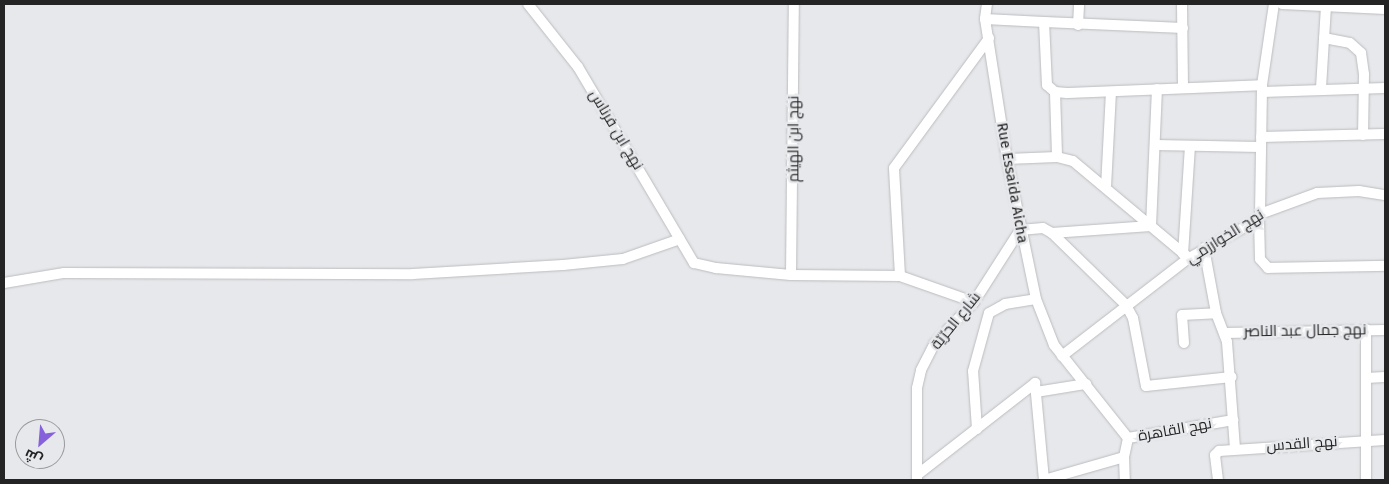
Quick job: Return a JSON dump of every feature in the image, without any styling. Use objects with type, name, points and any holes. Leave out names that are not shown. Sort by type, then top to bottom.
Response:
[{"type":"street","name":"نهج ابن فرناس","points":[[528,4],[578,67],[694,263],[716,268],[791,275]]},
{"type":"street","name":"نهج ابن الهيثم","points":[[791,275],[794,4]]},
{"type":"street","name":"Rue Essaida Aicha","points":[[987,4],[985,19],[1007,159],[1020,230],[1036,299],[1054,345],[1128,438]]},
{"type":"street","points":[[1078,25],[1079,4]]},
{"type":"street","points":[[1182,4],[1183,87]]},
{"type":"street","points":[[1274,4],[1262,89],[1259,216],[1260,259],[1268,268],[1385,266]]},
{"type":"street","points":[[1282,4],[1385,9]]},
{"type":"street","points":[[1321,88],[1324,38],[1333,5]]},
{"type":"street","points":[[985,19],[1078,25],[1183,28]]},
{"type":"street","points":[[1044,22],[1047,85],[1055,92],[1111,93],[1183,87],[1262,89],[1385,88]]},
{"type":"street","points":[[900,276],[894,168],[989,38]]},
{"type":"street","points":[[1324,38],[1358,47],[1364,74],[1364,135]]},
{"type":"street","points":[[1151,226],[1157,90]]},
{"type":"street","points":[[1055,92],[1057,157]]},
{"type":"street","points":[[1106,188],[1111,93]]},
{"type":"street","points":[[1260,136],[1385,134]]},
{"type":"street","points":[[1155,145],[1260,147]]},
{"type":"street","points":[[1186,256],[1190,146]]},
{"type":"street","points":[[1007,159],[1057,157],[1082,166],[1186,256]]},
{"type":"street","name":"نهج الخوارزمي","points":[[1062,356],[1186,256],[1204,248],[1259,216],[1317,193],[1360,191],[1385,195]]},
{"type":"street","points":[[1052,233],[1151,226]]},
{"type":"street","points":[[1020,230],[1043,228],[1052,233],[1126,305],[1133,318],[1146,386],[1232,377]]},
{"type":"street","name":"شارع الحرّيّة","points":[[917,478],[917,388],[921,370],[934,344],[974,302],[1020,230]]},
{"type":"street","points":[[4,283],[64,273],[413,274],[563,265],[623,259],[680,239]]},
{"type":"street","points":[[1204,248],[1216,313],[1225,333],[1232,377],[1235,450]]},
{"type":"street","points":[[791,275],[900,276],[974,302]]},
{"type":"street","points":[[977,429],[974,371],[989,313],[1005,304],[1036,299]]},
{"type":"street","points":[[1184,343],[1182,315],[1216,313]]},
{"type":"street","points":[[1366,330],[1366,480]]},
{"type":"street","name":"نهج جمال عبد الناصر","points":[[1225,333],[1385,330]]},
{"type":"street","points":[[1366,378],[1385,377]]},
{"type":"street","points":[[917,478],[977,429],[1036,387],[1086,384]]},
{"type":"street","points":[[1036,387],[1044,480]]},
{"type":"street","name":"نهج القاهرة","points":[[1044,480],[1124,457],[1128,438],[1234,420]]},
{"type":"street","name":"نهج القدس","points":[[1218,480],[1215,455],[1219,451],[1385,440]]},
{"type":"street","points":[[1124,457],[1125,480]]}]
